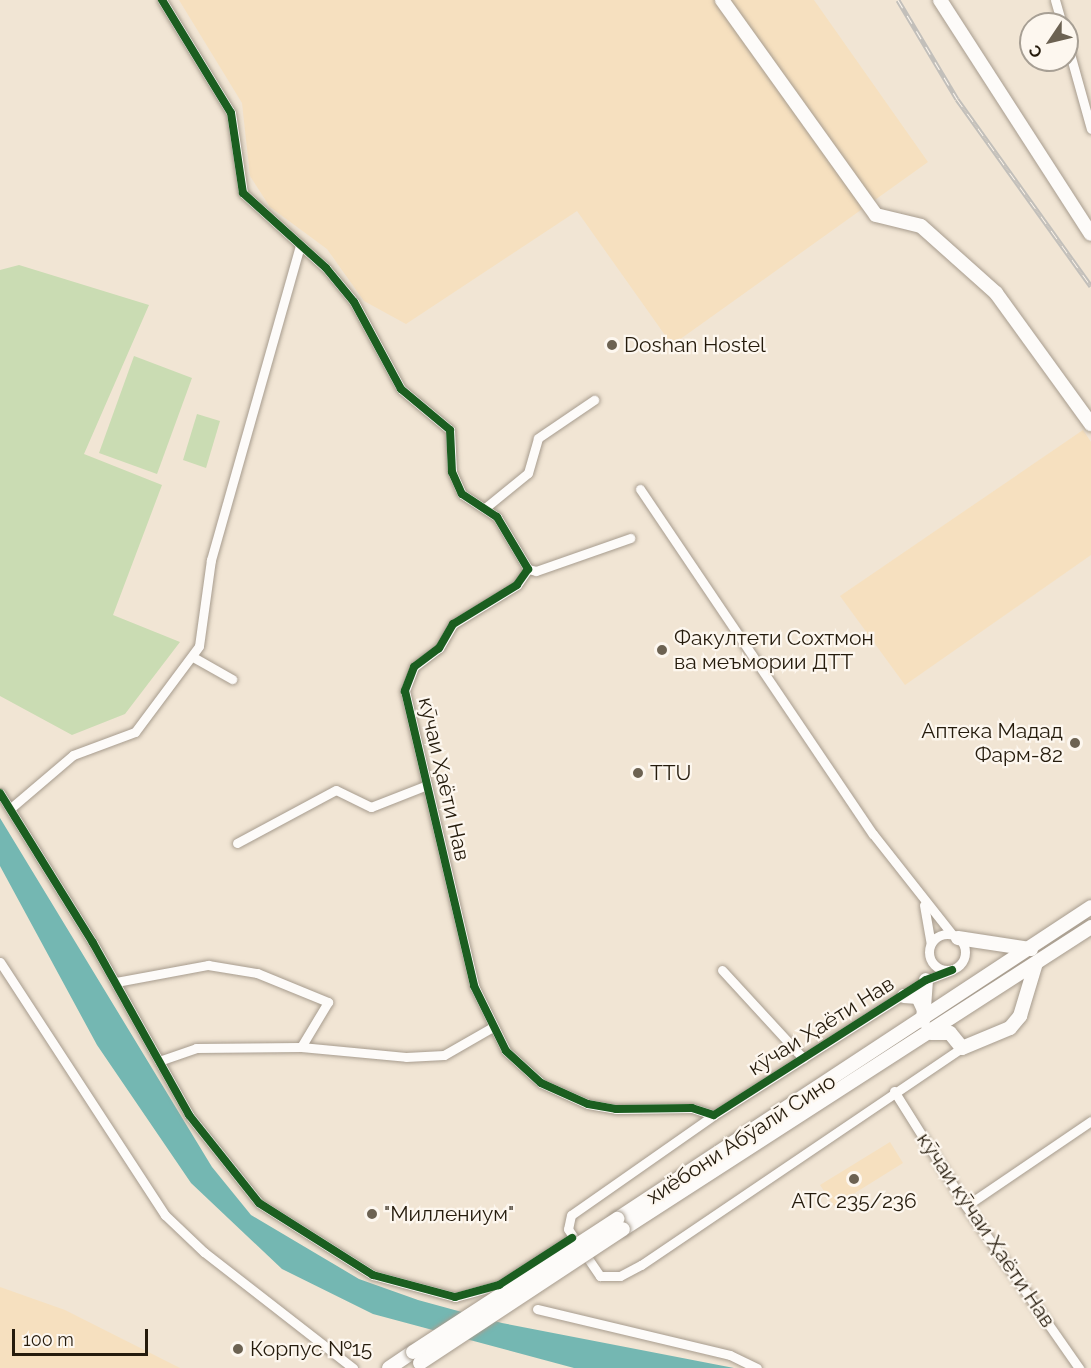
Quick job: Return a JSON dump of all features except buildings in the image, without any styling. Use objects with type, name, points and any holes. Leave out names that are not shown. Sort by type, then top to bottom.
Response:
[{"type":"main road","points":[[722,0],[876,215],[921,226],[996,293],[1091,424]]},
{"type":"main road","points":[[940,0],[1091,234]]},
{"type":"main road","name":"хиёбони Абӯалӣ Сино","points":[[389,1368],[415,1361],[1091,907]]},
{"type":"main road","name":"хиёбони Абӯалӣ Сино","points":[[620,1224],[924,1036],[1091,927]]},
{"type":"main road","points":[[955,936],[1031,949]]},
{"type":"main road","points":[[924,1036],[945,1031],[962,1048],[1010,1028],[1020,1016],[1036,963]]},
{"type":"main road","points":[[923,1021],[926,980]]},
{"type":"main road","points":[[904,996],[921,999],[923,1021]]},
{"type":"street","points":[[162,0],[231,113],[243,193],[340,283],[368,321],[401,389],[450,430],[456,483],[470,502],[485,508],[497,518],[528,569],[536,571],[630,538]]},
{"type":"street","points":[[1075,72],[1091,129]]},
{"type":"street","points":[[12,807],[73,755],[135,732],[193,657],[207,622],[212,560],[300,246]]},
{"type":"street","points":[[485,508],[528,473],[538,438],[594,400]]},
{"type":"street","points":[[640,489],[923,903],[955,936],[965,953],[952,970],[940,969],[929,955]]},
{"type":"street","name":"кӯчаи Ҳаёти Нав","points":[[528,569],[517,585],[453,624],[439,648],[408,678],[409,710],[474,986],[491,1029],[526,1073],[572,1098],[616,1109],[692,1108],[714,1116],[926,980],[952,970]]},
{"type":"street","points":[[193,657],[232,679]]},
{"type":"street","points":[[237,843],[336,790],[344,790],[371,807],[427,785]]},
{"type":"street","points":[[0,793],[12,807],[116,982],[210,1147],[259,1203],[373,1275],[422,1291],[466,1296],[499,1285],[572,1238]]},
{"type":"street","points":[[923,903],[931,943],[926,980]]},
{"type":"street","points":[[931,943],[955,936]]},
{"type":"street","points":[[0,962],[165,1215],[353,1368]]},
{"type":"street","points":[[116,982],[208,965],[265,976],[328,1002],[301,1047]]},
{"type":"street","points":[[722,970],[803,1058]]},
{"type":"street","points":[[159,1061],[196,1048],[301,1047],[406,1057],[444,1055],[491,1029]]},
{"type":"street","points":[[714,1116],[576,1209],[567,1222],[572,1238],[600,1276],[627,1274],[894,1091],[962,1048]]},
{"type":"street","name":"кӯчаи кӯчаи Ҳаёти Нав","points":[[894,1091],[966,1206],[1080,1368]]},
{"type":"street","points":[[966,1206],[1091,1121]]},
{"type":"street","points":[[537,1309],[730,1355],[757,1368]]},
{"type":"shaded area","points":[[179,0],[814,0],[928,162],[672,345],[577,211],[406,324],[364,301],[327,249],[270,207],[250,176],[242,103]]},
{"type":"shaded area","points":[[1083,430],[1091,442],[1091,555],[905,685],[840,596]]},
{"type":"shaded area","points":[[890,1142],[903,1163],[834,1206],[820,1185]]},
{"type":"shaded area","points":[[0,1287],[65,1310],[180,1368],[0,1368]]},
{"type":"green space","points":[[19,265],[149,305],[84,454],[162,485],[113,615],[180,642],[125,714],[72,735],[0,696],[0,270]]},
{"type":"green space","points":[[134,356],[192,378],[157,474],[99,453]]},
{"type":"green space","points":[[197,414],[220,421],[206,468],[183,460]]},
{"type":"water","points":[[0,818],[212,1167],[251,1215],[359,1279],[418,1300],[502,1323],[734,1368],[574,1368],[373,1314],[282,1269],[191,1183],[97,1045],[0,866]]},
{"type":"railway","points":[[898,0],[957,99],[1091,286]]},
{"type":"cycle path","points":[[162,0],[231,113],[243,193],[326,268],[354,302],[401,389],[450,430],[452,472],[462,494],[497,517],[528,569],[517,585],[453,624],[439,648],[414,667],[405,691],[474,986],[506,1051],[541,1083],[588,1104],[616,1109],[692,1108],[714,1115],[926,980],[952,970]]},
{"type":"cycle path","points":[[0,793],[93,943],[189,1115],[259,1203],[373,1275],[455,1297],[499,1285],[572,1238]]},
{"type":"place","name":"Doshan Hostel","points":[[612,345]]},
{"type":"place","name":"Факултети Сохтмон ва меъмории ДТТ","points":[[662,650]]},
{"type":"place","name":"Аптека Мадад Фарм-82","points":[[1075,743]]},
{"type":"place","name":"TTU","points":[[638,773]]},
{"type":"place","name":"АТС 235/236","points":[[854,1179]]},
{"type":"place","name":"\"Миллениум\"","points":[[372,1214]]},
{"type":"place","name":"Корпус №15","points":[[238,1349]]}]
